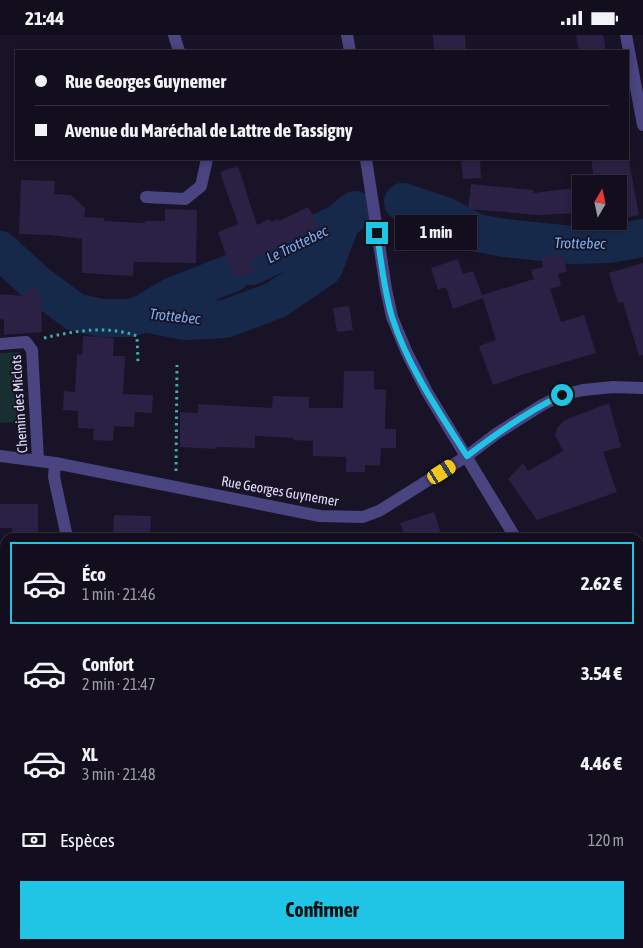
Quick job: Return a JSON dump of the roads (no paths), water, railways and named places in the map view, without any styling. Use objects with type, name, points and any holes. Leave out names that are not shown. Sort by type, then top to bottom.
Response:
[{"type":"street","points":[[174,35],[179,50]]},
{"type":"street","points":[[347,35],[350,50]]},
{"type":"street","points":[[626,35],[629,50]]},
{"type":"street","points":[[629,51],[643,125]]},
{"type":"street","points":[[146,197],[185,199],[201,186],[207,160]]},
{"type":"street","points":[[366,160],[392,317],[407,353],[427,392],[513,533]]},
{"type":"street","name":"Chemin des Miclots","points":[[0,343],[26,343],[32,350],[38,460]]},
{"type":"street","name":"Rue Georges Guynemer","points":[[0,456],[55,463],[320,516],[362,517],[379,511],[467,456],[534,409],[562,395],[583,390],[613,387],[643,388]]},
{"type":"street","points":[[55,463],[54,477],[66,533]]},
{"type":"waterway","name":"Trottebec","points":[[403,202],[445,216],[477,233],[505,238],[572,245],[609,244],[643,238]]},
{"type":"waterway","name":"Trottebec","points":[[0,250],[36,283],[75,312],[101,318],[130,318],[145,313],[185,321],[225,319],[276,300],[324,267],[341,222],[355,210]]},
{"type":"waterway","name":"Le Trottebec","points":[[252,266],[341,222]]},
{"type":"waterway","name":"Le Trottebec","points":[[145,313],[171,297],[232,273]]}]
